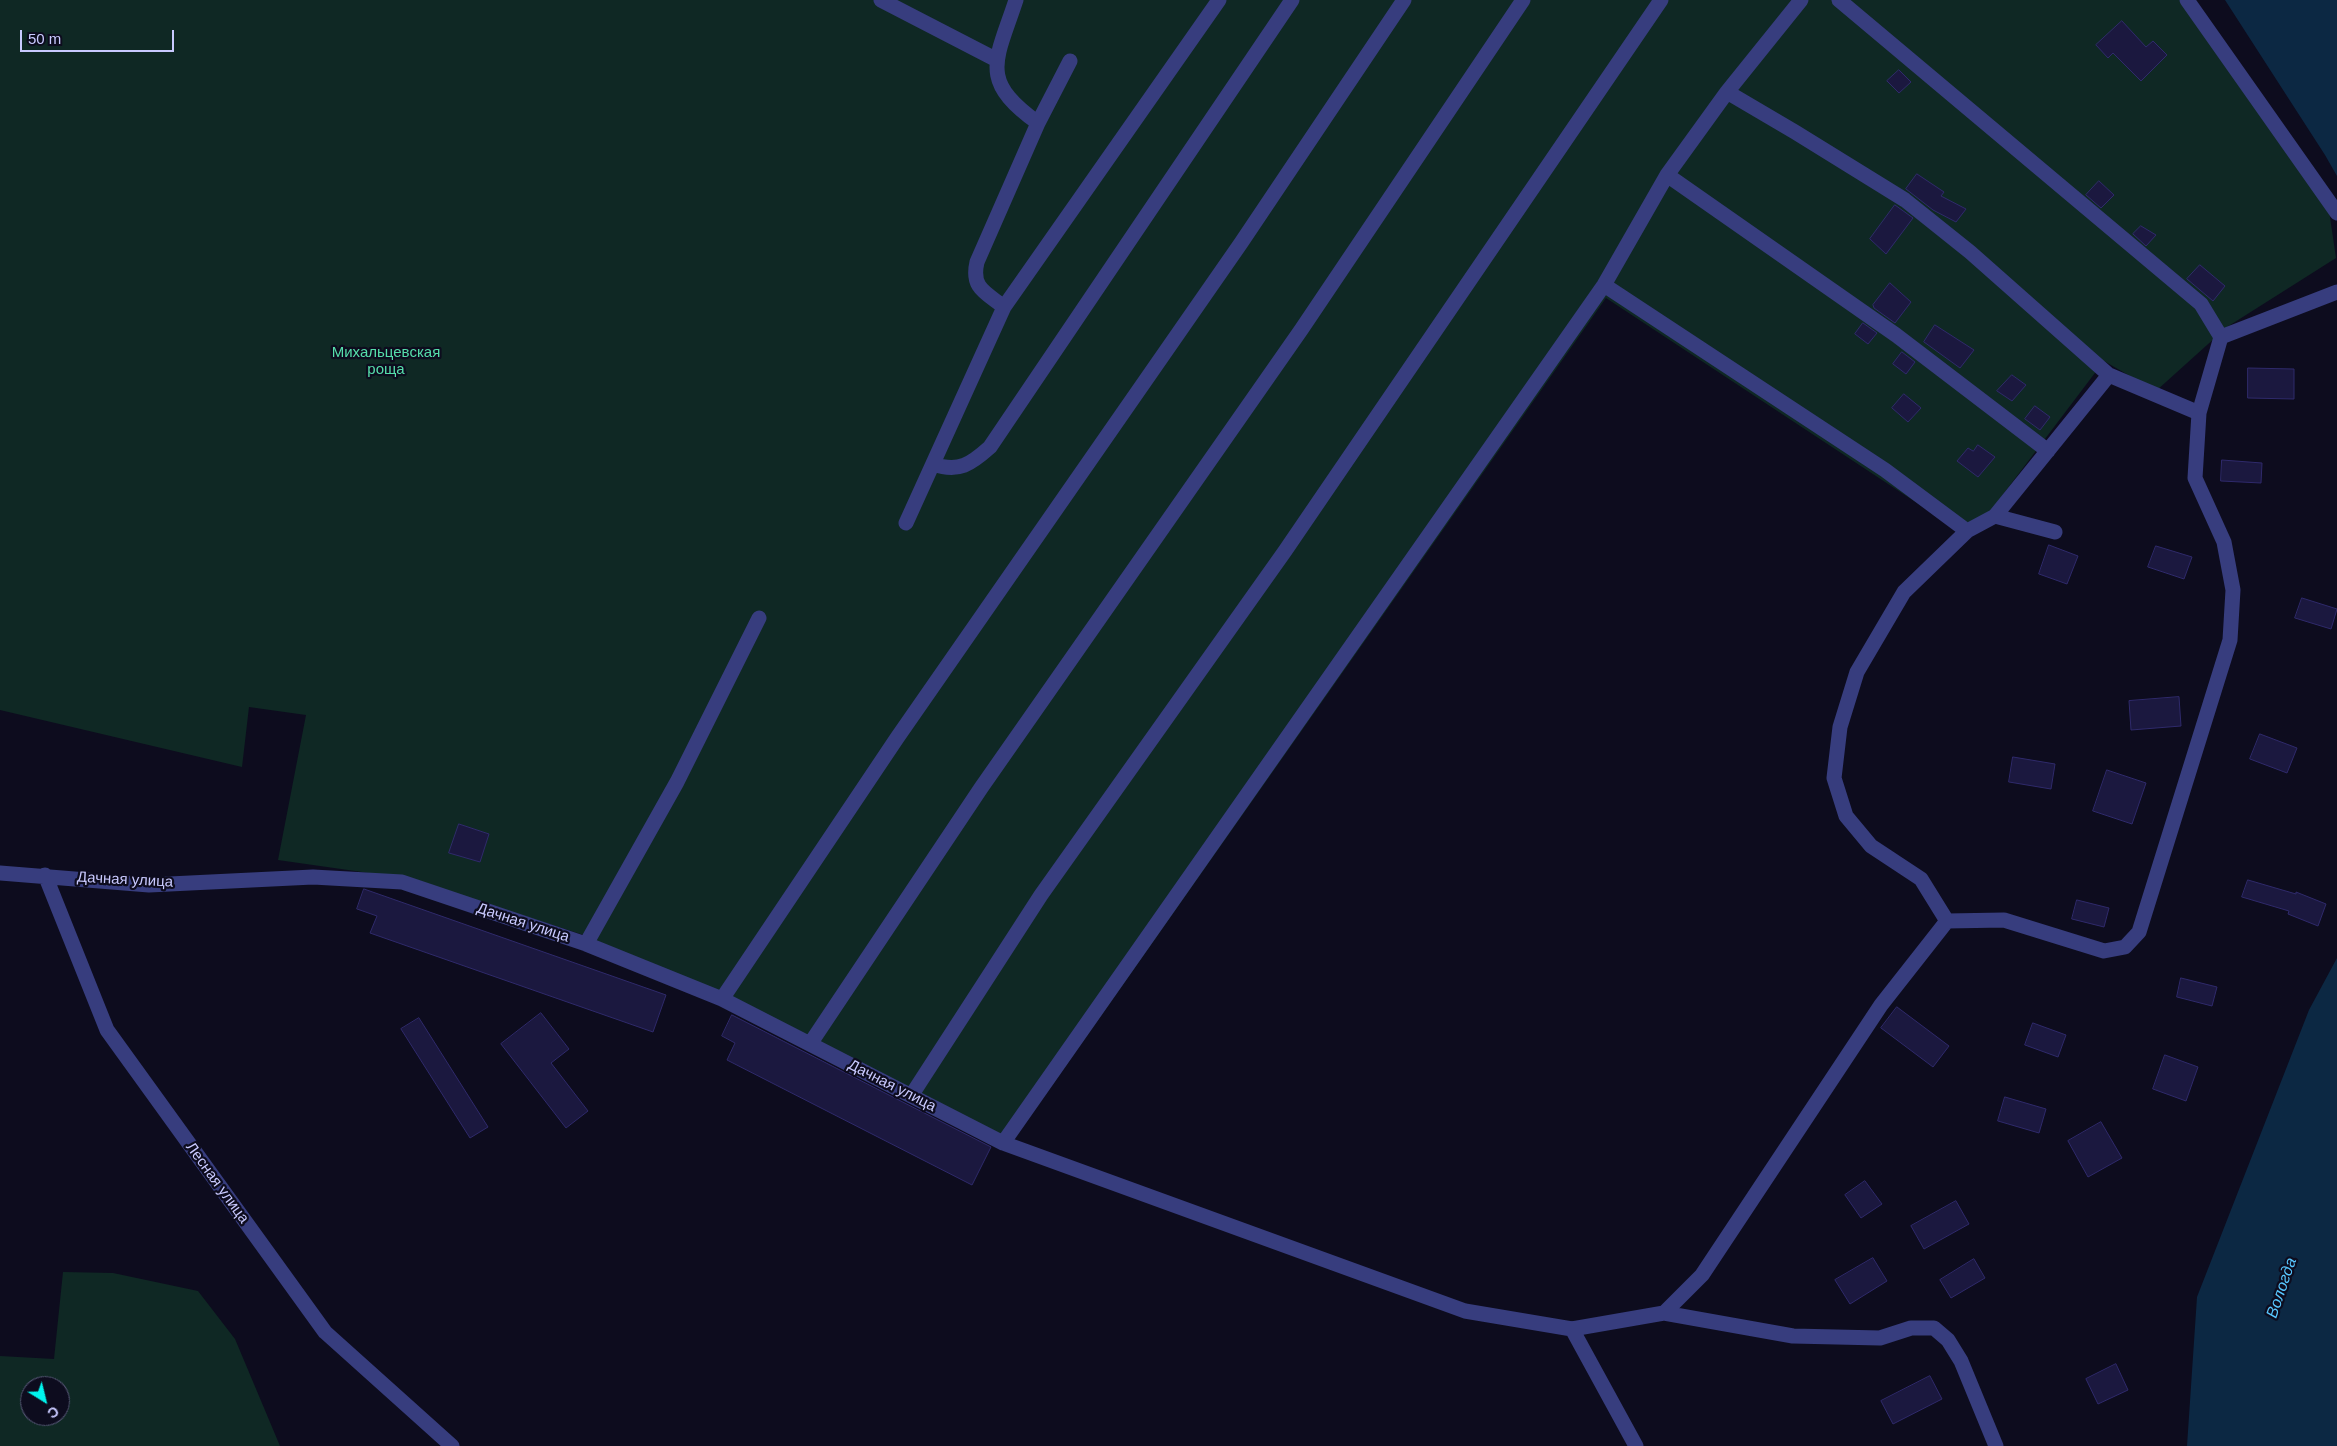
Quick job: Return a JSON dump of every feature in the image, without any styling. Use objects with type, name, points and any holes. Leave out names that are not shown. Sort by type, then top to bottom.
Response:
[{"type":"street","points":[[881,0],[997,60]]},
{"type":"street","points":[[1016,0],[997,60],[997,77],[1002,90],[1018,109],[1038,123]]},
{"type":"street","points":[[906,523],[1004,307],[1219,0]]},
{"type":"street","points":[[933,464],[945,468],[959,467],[974,461],[990,447],[1292,0]]},
{"type":"street","points":[[722,999],[898,738],[1242,243],[1404,0]]},
{"type":"street","points":[[810,1044],[981,788],[1301,330],[1523,0]]},
{"type":"street","points":[[911,1096],[1041,894],[1285,550],[1661,0]]},
{"type":"street","points":[[1004,1143],[1604,285],[1667,176],[1727,92],[1801,0]]},
{"type":"street","points":[[1839,0],[2201,304],[2221,337],[2198,414],[2194,478],[2224,542],[2233,590],[2230,640],[2139,932],[2124,947],[2104,951],[2004,920],[1947,921]]},
{"type":"street","points":[[2187,0],[2337,213]]},
{"type":"street","points":[[1004,307],[977,283],[975,269],[1038,123],[1070,61]]},
{"type":"street","points":[[1727,92],[1905,200],[1970,252],[2109,375],[2198,414]]},
{"type":"street","points":[[1667,176],[1896,335],[2048,451]]},
{"type":"street","points":[[1604,285],[1884,470],[1967,531]]},
{"type":"street","points":[[2221,337],[2337,292]]},
{"type":"street","points":[[1947,921],[1922,880],[1871,846],[1846,816],[1834,778],[1840,727],[1858,672],[1904,592],[1967,531],[1995,516],[2109,375]]},
{"type":"street","points":[[1995,516],[2055,532]]},
{"type":"street","points":[[586,944],[677,782],[759,618]]},
{"type":"street","name":"Дачная улица","points":[[0,873],[149,884],[313,877],[402,882],[586,944],[722,999],[1004,1143],[1465,1311],[1572,1329],[1664,1314],[1793,1336],[1880,1338],[1911,1328],[1934,1328],[1948,1340],[1961,1361],[1996,1446]]},
{"type":"street","name":"Лесная улица","points":[[45,875],[107,1030],[325,1332],[452,1446]]},
{"type":"street","points":[[1664,1314],[1702,1275],[1881,1005],[1947,921]]},
{"type":"street","points":[[1572,1329],[1636,1446]]},
{"type":"green space","name":"Михальцевская роща","points":[[0,0],[2192,0],[2326,190],[2336,258],[2227,327],[2156,391],[2104,361],[1970,538],[1606,298],[1013,1141],[587,936],[404,878],[278,860],[306,715],[249,707],[242,767],[0,710]]},
{"type":"green space","points":[[63,1272],[113,1273],[198,1291],[235,1339],[280,1446],[0,1446],[0,1356],[54,1359]]},
{"type":"water","points":[[2225,0],[2337,0],[2337,176],[2325,155]]},
{"type":"water","name":"Вологда","points":[[2337,958],[2337,1446],[2187,1446],[2197,1297],[2309,1010]]},
{"type":"building","points":[[2122,21],[2146,47],[2153,41],[2167,55],[2141,81],[2113,53],[2108,58],[2096,45]]},
{"type":"building","points":[[1899,70],[1911,82],[1899,93],[1887,81]]},
{"type":"building","points":[[1917,174],[1944,192],[1941,196],[1966,209],[1956,222],[1933,210],[1906,189]]},
{"type":"building","points":[[2099,181],[2114,195],[2101,208],[2086,195]]},
{"type":"building","points":[[1895,205],[1913,218],[1886,254],[1870,239]]},
{"type":"building","points":[[2141,226],[2156,235],[2146,246],[2133,234]]},
{"type":"building","points":[[2200,265],[2225,286],[2213,301],[2187,279]]},
{"type":"building","points":[[1890,283],[1911,302],[1895,323],[1874,308],[1873,305]]},
{"type":"building","points":[[1863,323],[1877,333],[1868,344],[1855,334]]},
{"type":"building","points":[[1935,325],[1974,350],[1960,368],[1924,342]]},
{"type":"building","points":[[1902,352],[1915,362],[1906,374],[1893,364]]},
{"type":"building","points":[[2248,368],[2294,369],[2294,399],[2248,398]]},
{"type":"building","points":[[2012,375],[2026,385],[2012,401],[1997,391]]},
{"type":"building","points":[[1904,394],[1921,408],[1908,422],[1892,408]]},
{"type":"building","points":[[2035,406],[2050,417],[2040,430],[2025,419]]},
{"type":"building","points":[[1978,445],[1995,457],[1978,477],[1957,461],[1968,448],[1973,451]]},
{"type":"building","points":[[2222,460],[2262,463],[2261,483],[2221,481]]},
{"type":"building","points":[[2049,545],[2078,556],[2067,584],[2039,574]]},
{"type":"building","points":[[2156,546],[2192,557],[2184,579],[2148,567]]},
{"type":"building","points":[[2302,598],[2337,609],[2331,629],[2295,618]]},
{"type":"building","points":[[2179,697],[2181,726],[2131,730],[2129,701]]},
{"type":"building","points":[[2260,734],[2297,748],[2287,773],[2250,759]]},
{"type":"building","points":[[2013,757],[2055,764],[2051,789],[2009,782]]},
{"type":"building","points":[[2107,770],[2146,783],[2132,824],[2093,811]]},
{"type":"building","points":[[459,824],[489,834],[480,862],[449,853]]},
{"type":"building","points":[[2248,880],[2296,894],[2296,892],[2326,904],[2318,926],[2288,914],[2289,911],[2242,897]]},
{"type":"building","points":[[364,889],[666,995],[653,1032],[370,933],[377,916],[357,909]]},
{"type":"building","points":[[2077,900],[2109,908],[2104,927],[2072,919]]},
{"type":"building","points":[[2181,978],[2217,987],[2212,1006],[2177,997]]},
{"type":"building","points":[[1897,1007],[1949,1046],[1933,1067],[1881,1028]]},
{"type":"building","points":[[541,1013],[569,1049],[551,1063],[588,1111],[566,1128],[501,1044]]},
{"type":"building","points":[[732,1015],[991,1147],[972,1185],[727,1060],[735,1043],[722,1036]]},
{"type":"building","points":[[419,1018],[488,1127],[470,1138],[401,1029]]},
{"type":"building","points":[[2033,1023],[2066,1035],[2058,1057],[2025,1045]]},
{"type":"building","points":[[2165,1055],[2198,1067],[2186,1101],[2153,1089]]},
{"type":"building","points":[[2005,1097],[2046,1109],[2039,1133],[1998,1121]]},
{"type":"building","points":[[2101,1122],[2122,1158],[2088,1177],[2068,1141]]},
{"type":"building","points":[[1865,1181],[1882,1204],[1861,1218],[1845,1195]]},
{"type":"building","points":[[1956,1201],[1969,1224],[1924,1249],[1911,1226]]},
{"type":"building","points":[[1873,1258],[1887,1281],[1850,1304],[1835,1280]]},
{"type":"building","points":[[1974,1259],[1985,1278],[1951,1298],[1940,1280]]},
{"type":"building","points":[[2116,1364],[2128,1390],[2098,1404],[2086,1379]]},
{"type":"building","points":[[1930,1376],[1942,1399],[1893,1424],[1881,1401]]}]
